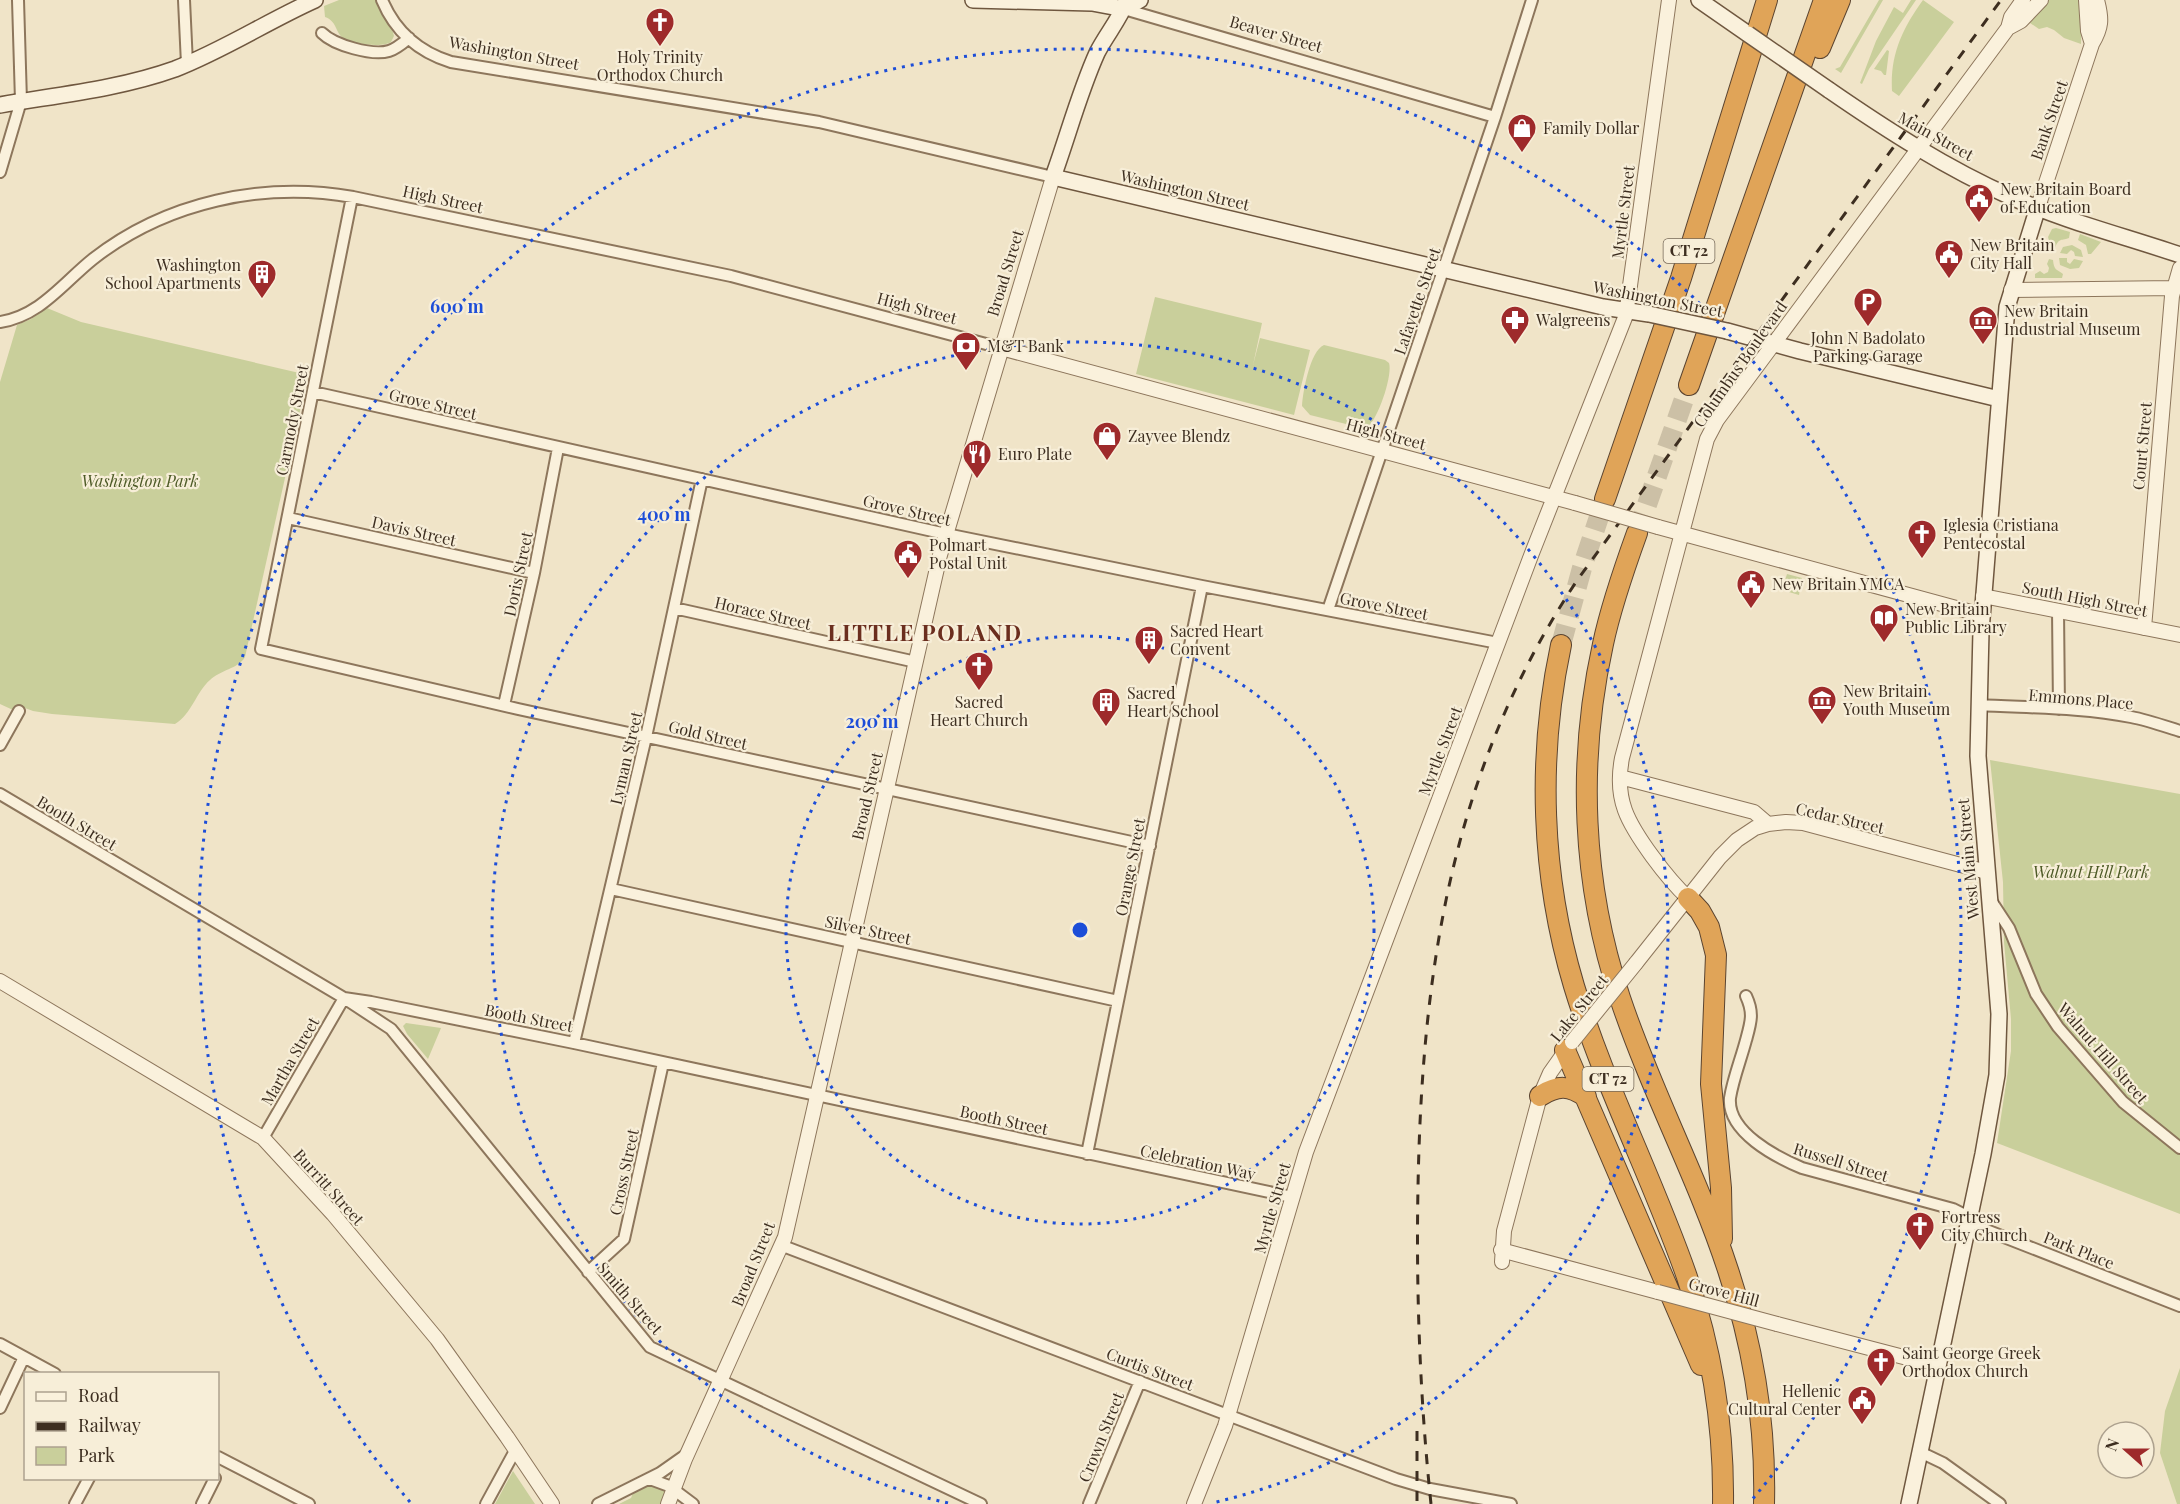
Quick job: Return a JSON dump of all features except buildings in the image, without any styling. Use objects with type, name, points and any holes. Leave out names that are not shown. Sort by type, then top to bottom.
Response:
[{"type":"highway","name":"CT 72","points":[[1605,499],[1687,258],[1767,0]]},
{"type":"highway","name":"CT 72","points":[[1689,385],[1824,0]]},
{"type":"highway","points":[[1765,167],[1788,130],[1840,0]]},
{"type":"highway","name":"CT 72","points":[[1637,533],[1608,624],[1591,710],[1586,802],[1591,868],[1602,931],[1623,1006],[1722,1251],[1741,1312],[1756,1388],[1763,1440],[1764,1504]]},
{"type":"highway","name":"CT 72","points":[[1561,645],[1549,712],[1546,769],[1548,849],[1559,924],[1573,984],[1686,1276],[1708,1352],[1718,1410],[1723,1504]]},
{"type":"highway","points":[[1688,898],[1700,911],[1709,927],[1716,955],[1712,1084],[1721,1188],[1722,1251]]},
{"type":"highway","points":[[1569,1046],[1586,1097],[1695,1349],[1718,1410]]},
{"type":"highway","points":[[1540,1096],[1551,1089],[1562,1087],[1573,1089],[1586,1097]]},
{"type":"main road","points":[[0,105],[137,81],[187,64],[315,0]]},
{"type":"main road","name":"Beaver Street","points":[[973,0],[1125,4]]},
{"type":"main road","points":[[1125,4],[1140,0]]},
{"type":"main road","name":"Main Street","points":[[1699,0],[1918,149],[2004,194],[2180,255]]},
{"type":"main road","name":"Broad Street","points":[[1053,177],[1095,57],[1125,4]]},
{"type":"main road","name":"Washington Street","points":[[1053,177],[1603,307],[1649,314],[1727,331],[1999,399]]},
{"type":"main road","name":"West Main Street","points":[[1909,1504],[1993,1102],[1999,1050],[1999,1014],[1980,782],[1978,705],[1982,615],[2006,311],[2010,290],[2038,207]]},
{"type":"street","points":[[0,172],[21,101],[18,0]]},
{"type":"street","points":[[184,0],[187,64]]},
{"type":"street","name":"Washington Street","points":[[382,0],[393,21],[409,38],[433,55],[458,64],[819,122],[1053,177]]},
{"type":"street","name":"Lafayette Street","points":[[1328,610],[1495,117],[1532,0]]},
{"type":"street","name":"Myrtle Street","points":[[1194,1504],[1228,1416],[1310,1141],[1498,643],[1627,310],[1670,0]]},
{"type":"street","name":"Columbus Boulevard","points":[[1688,898],[1670,880],[1632,828],[1622,805],[1620,777],[1681,533],[1710,432],[2008,28],[2011,17],[2023,0]]},
{"type":"street","name":"Columbus Boulevard","points":[[2008,28],[2021,21],[2041,0]]},
{"type":"street","name":"Bank Street","points":[[2086,0],[2088,31],[2092,44]]},
{"type":"street","name":"Bank Street","points":[[2038,207],[2100,26],[2097,0]]},
{"type":"street","name":"Beaver Street","points":[[1125,4],[1495,117]]},
{"type":"street","points":[[322,33],[338,44],[381,52],[393,49],[409,38]]},
{"type":"street","name":"Broad Street","points":[[668,1504],[688,1452],[783,1246],[946,534],[1053,177]]},
{"type":"street","name":"High Street","points":[[0,322],[33,311],[106,250],[141,229],[177,213],[228,198],[273,192],[319,192],[731,276],[1382,450],[1982,615]]},
{"type":"street","name":"Carmody Street","points":[[261,649],[352,197]]},
{"type":"street","name":"Court Street","points":[[2144,628],[2162,398],[2174,288],[2180,268]]},
{"type":"street","points":[[2010,290],[2174,288]]},
{"type":"street","name":"Grove Street","points":[[313,392],[946,534],[1498,643]]},
{"type":"street","name":"Doris Street","points":[[504,705],[534,573],[558,448]]},
{"type":"street","name":"Lyman Street","points":[[574,1043],[646,737],[702,479]]},
{"type":"street","name":"Davis Street","points":[[288,518],[534,573]]},
{"type":"street","name":"Orange Street","points":[[1092,1155],[1118,1001],[1202,586]]},
{"type":"street","name":"South High Street","points":[[1983,596],[2180,635]]},
{"type":"street","name":"Horace Street","points":[[674,608],[916,662]]},
{"type":"street","points":[[2058,610],[2059,709]]},
{"type":"street","name":"Gold Street","points":[[261,649],[646,737],[1150,846]]},
{"type":"street","name":"Emmons Place","points":[[1978,705],[2059,709],[2130,717],[2180,731]]},
{"type":"street","points":[[0,745],[19,711]]},
{"type":"street","points":[[1620,777],[1754,812],[1768,824]]},
{"type":"street","name":"Booth Street","points":[[0,794],[344,998],[574,1043],[1092,1155]]},
{"type":"street","name":"Cedar Street","points":[[1768,824],[1803,823],[1987,872]]},
{"type":"street","name":"Lake Street","points":[[1502,1256],[1504,1231],[1540,1096],[1550,1073],[1569,1046],[1734,843],[1750,831],[1768,824]]},
{"type":"street","name":"Silver Street","points":[[611,889],[1118,1001]]},
{"type":"street","name":"Walnut Hill Street","points":[[1990,898],[2009,928],[2036,994],[2058,1027],[2128,1107],[2180,1148]]},
{"type":"street","name":"Burritt Street","points":[[0,981],[262,1138],[333,1214],[433,1334],[516,1449],[552,1504]]},
{"type":"street","name":"Russell Street","points":[[1746,996],[1752,1007],[1751,1022],[1730,1100],[1734,1119],[1744,1132],[1780,1159],[1809,1170],[1953,1209],[1969,1219]]},
{"type":"street","name":"Martha Street","points":[[262,1138],[344,998]]},
{"type":"street","name":"Smith Street","points":[[344,998],[391,1029],[650,1347],[981,1504]]},
{"type":"street","name":"Cross Street","points":[[588,1272],[624,1239],[663,1063]]},
{"type":"street","name":"Celebration Way","points":[[1092,1155],[1292,1197]]},
{"type":"street","name":"Park Place","points":[[1969,1219],[1981,1228],[2180,1306]]},
{"type":"street","name":"Curtis Street","points":[[783,1246],[1396,1479],[1430,1489],[1511,1504]]},
{"type":"street","name":"Grove Hill","points":[[1502,1256],[1658,1292],[1938,1366]]},
{"type":"street","points":[[0,1344],[51,1372]]},
{"type":"street","points":[[0,1408],[24,1357]]},
{"type":"street","name":"Crown Street","points":[[1089,1504],[1140,1380]]},
{"type":"street","points":[[486,1504],[516,1449]]},
{"type":"street","name":"Broad Street","points":[[598,1504],[671,1467],[688,1452]]},
{"type":"street","points":[[1920,1452],[1943,1463],[2000,1504]]},
{"type":"street","points":[[221,1459],[309,1504]]},
{"type":"street","points":[[650,1479],[674,1489],[693,1504]]},
{"type":"street","points":[[75,1504],[88,1480]]},
{"type":"street","points":[[202,1504],[214,1480]]},
{"type":"green space","points":[[339,0],[375,0],[393,32],[391,42],[381,45],[367,44],[343,38],[332,21],[325,17],[324,6]]},
{"type":"green space","points":[[1879,0],[1883,0],[1841,73],[1835,69],[1840,67]]},
{"type":"green space","points":[[1911,0],[1916,0],[1869,69],[1862,84],[1860,83],[1876,41],[1894,7],[1903,13]]},
{"type":"green space","points":[[1923,0],[1954,22],[1899,96],[1892,91],[1895,54],[1903,32]]},
{"type":"green space","points":[[2048,0],[2082,0],[2081,44],[2064,38],[2047,27],[2039,29],[2030,23]]},
{"type":"green space","points":[[1887,50],[1889,51],[1886,75],[1884,75],[1881,71],[1874,69]]},
{"type":"green space","points":[[2052,229],[2070,232],[2069,238],[2060,240],[2055,248],[2051,248],[2048,237]]},
{"type":"green space","points":[[2080,234],[2101,242],[2091,254],[2088,254],[2086,245],[2078,240]]},
{"type":"green space","points":[[2072,245],[2081,250],[2083,257],[2075,256],[2071,250],[2067,254],[2060,253],[2063,247]]},
{"type":"green space","points":[[2059,258],[2067,258],[2070,264],[2074,259],[2083,261],[2079,268],[2070,269],[2060,265]]},
{"type":"green space","points":[[2049,259],[2053,260],[2055,268],[2063,274],[2062,278],[2035,278],[2035,274],[2040,271],[2044,274],[2048,272]]},
{"type":"green space","points":[[1155,297],[1262,323],[1253,365],[1260,338],[1310,350],[1294,415],[1136,374]]},
{"type":"green space","name":"Washington Park","points":[[47,308],[81,322],[308,375],[245,657],[238,664],[210,680],[186,715],[175,724],[52,714],[33,711],[17,705],[13,710],[0,704],[0,382],[17,325]]},
{"type":"green space","points":[[1324,345],[1385,360],[1389,363],[1389,378],[1383,398],[1375,418],[1366,429],[1310,415],[1302,406],[1311,363]]},
{"type":"green space","points":[[1787,574],[1802,578],[1799,595],[1782,590]]},
{"type":"green space","name":"Walnut Hill Park","points":[[1990,760],[2180,794],[2180,1214],[1997,1143],[2011,1051],[2011,1019],[2004,942],[2003,882]]},
{"type":"green space","points":[[406,1023],[441,1028],[428,1059],[407,1034],[403,1026]]},
{"type":"green space","points":[[2180,1368],[2180,1504],[2177,1504],[2160,1453],[2165,1411]]},
{"type":"green space","points":[[513,1471],[535,1504],[495,1504]]},
{"type":"green space","points":[[651,1484],[666,1490],[665,1504],[619,1504],[631,1498],[633,1493]]},
{"type":"tunnel","points":[[1637,533],[1689,385]]},
{"type":"tunnel","points":[[1561,645],[1582,568],[1605,499]]},
{"type":"railway","points":[[1431,1504],[1420,1346],[1418,1187],[1421,1105],[1427,1025],[1437,947],[1453,870],[1473,795],[1501,722],[1535,650],[1578,579],[2001,0]]},
{"type":"railway","points":[[1417,1431],[1417,1504]]},
{"type":"place","name":"Holy Trinity Orthodox Church","points":[[660,48]]},
{"type":"place","name":"Family Dollar","points":[[1522,154]]},
{"type":"place","name":"New Britain Board of Education","points":[[1979,224]]},
{"type":"place","name":"New Britain City Hall","points":[[1949,280]]},
{"type":"place","name":"Washington School Apartments","points":[[262,300]]},
{"type":"place","name":"John N Badolato Parking Garage","points":[[1868,328]]},
{"type":"place","name":"Walgreens","points":[[1515,346]]},
{"type":"place","name":"New Britain Industrial Museum","points":[[1983,346]]},
{"type":"place","name":"M&T Bank","points":[[966,372]]},
{"type":"place","name":"Zayvee Blendz","points":[[1107,462]]},
{"type":"place","name":"Euro Plate","points":[[977,480]]},
{"type":"place","name":"Iglesia Cristiana Pentecostal","points":[[1922,560]]},
{"type":"place","name":"Polmart Postal Unit","points":[[908,580]]},
{"type":"place","name":"New Britain YMCA","points":[[1751,610]]},
{"type":"place","name":"New Britain Public Library","points":[[1884,644]]},
{"type":"place","name":"Sacred Heart Convent","points":[[1149,666]]},
{"type":"place","name":"Sacred Heart Church","points":[[979,692]]},
{"type":"place","name":"New Britain Youth Museum","points":[[1822,726]]},
{"type":"place","name":"Sacred Heart School","points":[[1106,728]]},
{"type":"place","name":"Fortress City Church","points":[[1920,1252]]},
{"type":"place","name":"Saint George Greek Orthodox Church","points":[[1881,1388]]},
{"type":"place","name":"Hellenic Cultural Center","points":[[1862,1426]]},
{"type":"district","name":"LITTLE POLAND","points":[[925,633]]}]
